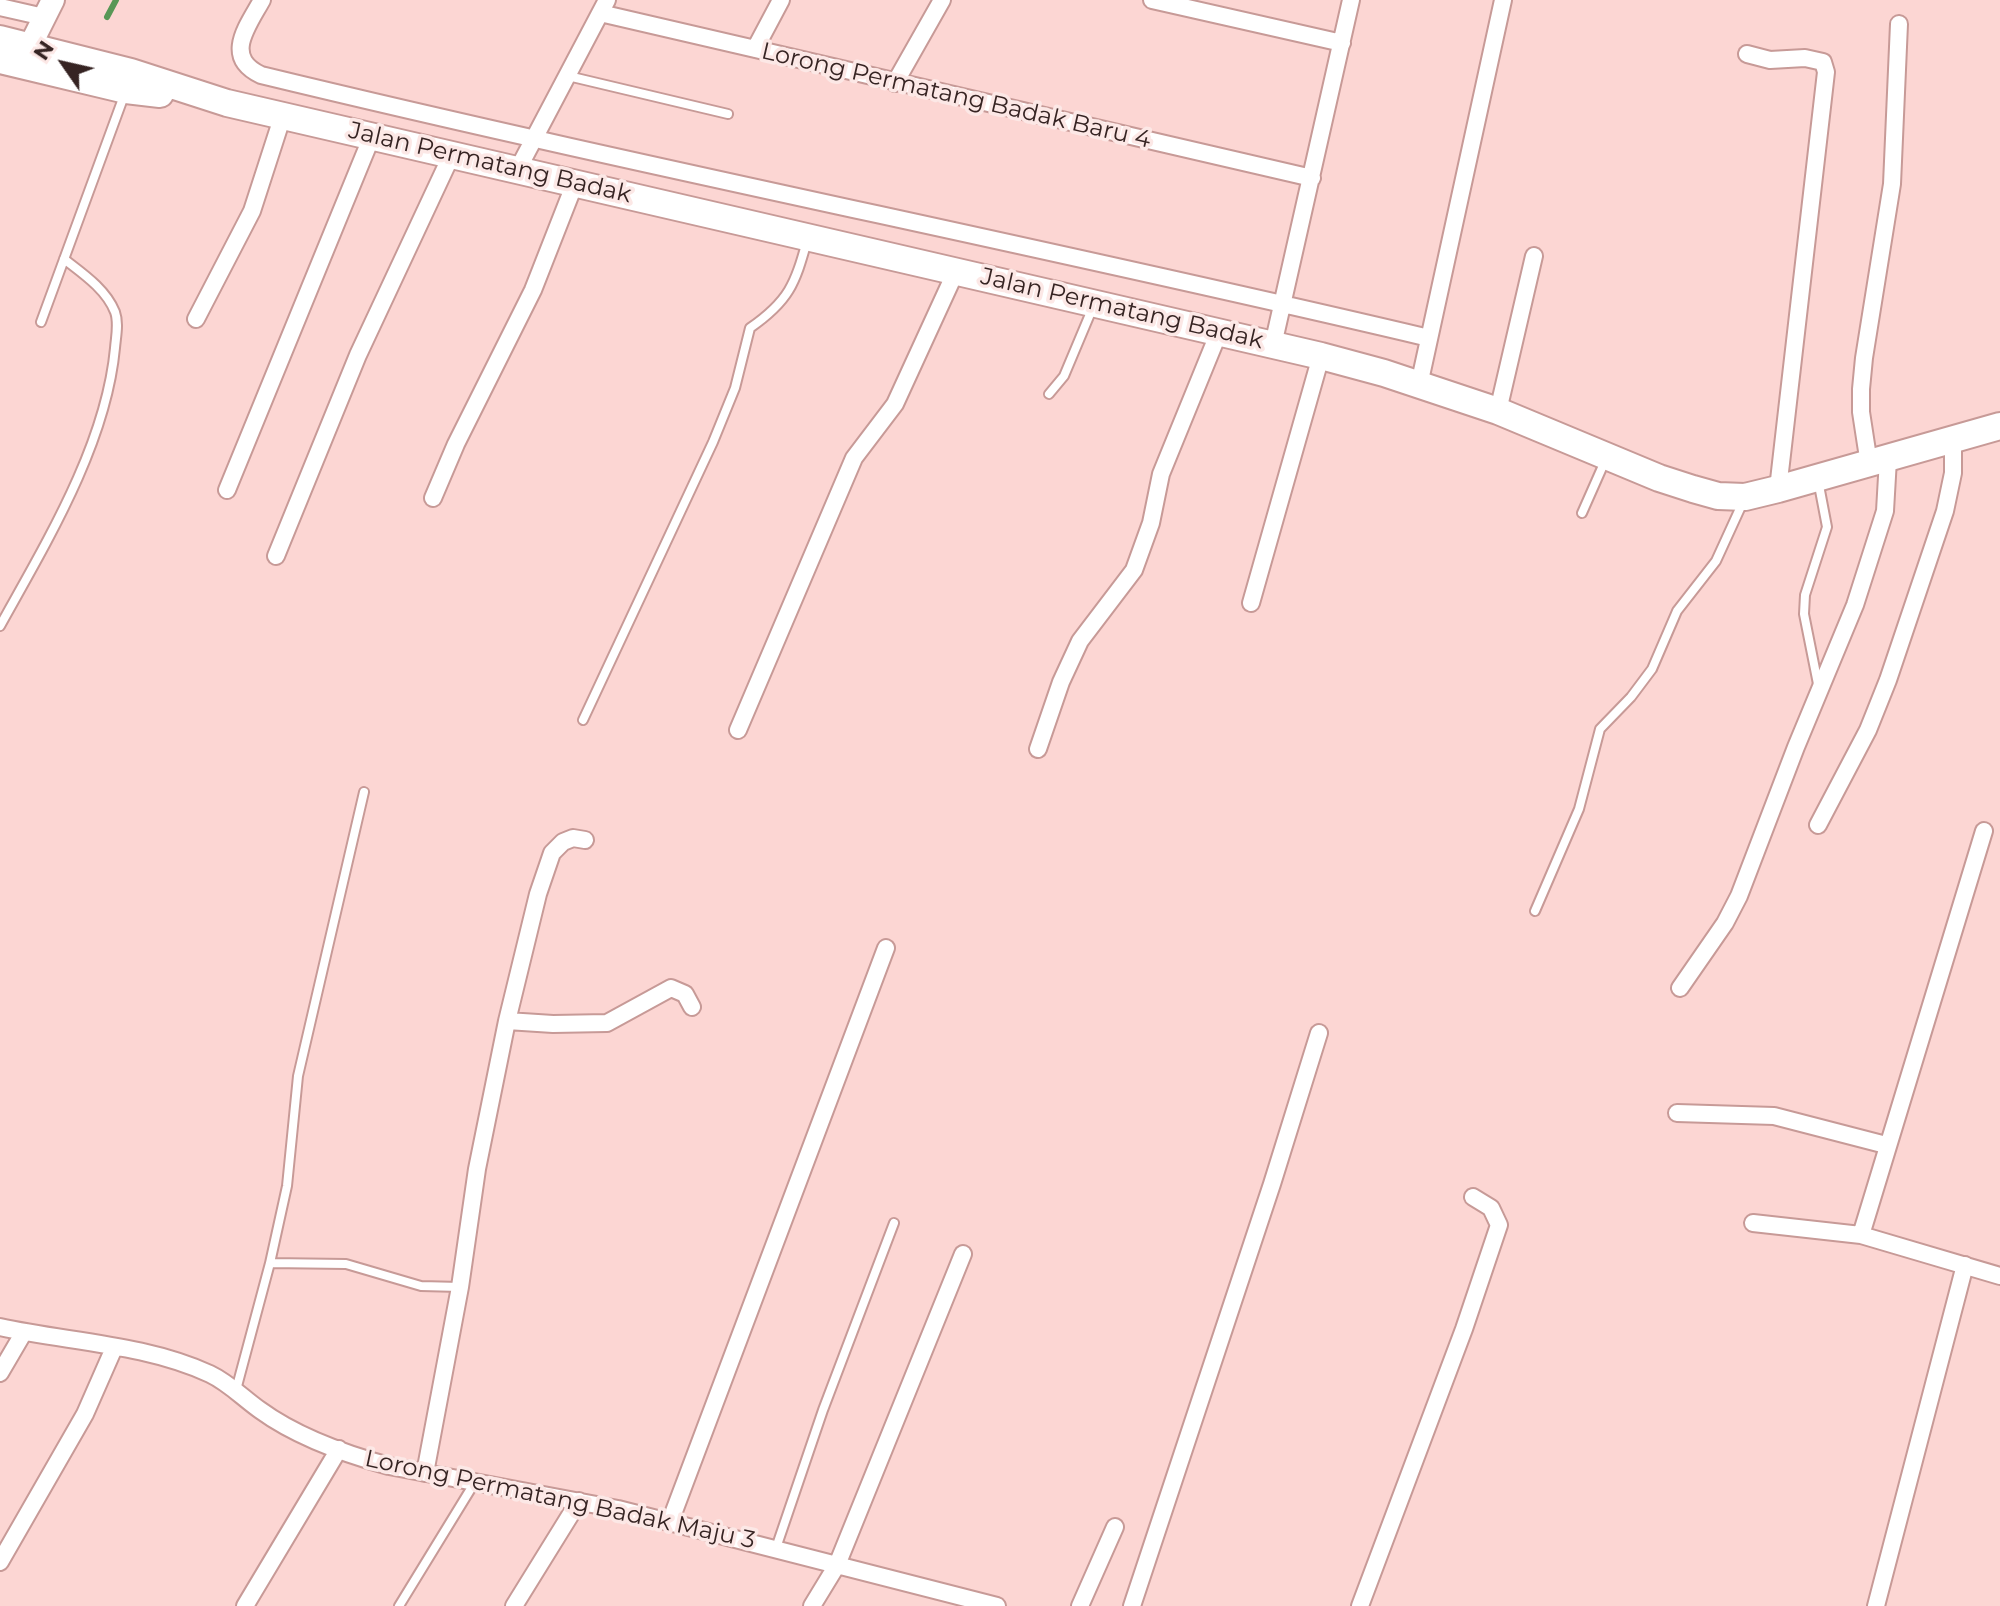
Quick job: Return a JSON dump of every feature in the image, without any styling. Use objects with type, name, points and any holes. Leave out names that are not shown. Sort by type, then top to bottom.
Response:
[{"type":"main road","name":"Jalan Permatang Badak","points":[[0,39],[17,57],[126,90],[227,103],[283,115],[1321,356],[1498,411],[1607,457],[1718,496],[1745,497],[1778,489],[2000,426]]},
{"type":"main road","name":"Jalan Permatang Badak","points":[[17,57],[131,72],[227,103]]},
{"type":"street","points":[[262,0],[244,32],[241,46],[241,58],[249,70],[261,75],[1429,338]]},
{"type":"street","points":[[755,49],[781,0]]},
{"type":"street","points":[[895,83],[942,0]]},
{"type":"street","points":[[1152,0],[1208,7],[1342,43]]},
{"type":"street","points":[[1273,345],[1351,0]]},
{"type":"street","points":[[1419,385],[1503,0]]},
{"type":"street","points":[[518,169],[603,6]]},
{"type":"street","name":"Lorong Permatang Badak Baru 4","points":[[603,6],[755,49],[895,83],[1312,178]]},
{"type":"street","points":[[0,7],[49,9]]},
{"type":"street","points":[[17,57],[49,9]]},
{"type":"street","points":[[1680,988],[1725,923],[1739,896],[1855,605],[1875,548],[1888,495],[1861,412],[1861,389],[1892,184],[1899,24]]},
{"type":"street","points":[[1747,54],[1770,60],[1815,59],[1823,62],[1826,72],[1778,489]]},
{"type":"street","points":[[196,319],[252,211],[283,115]]},
{"type":"street","points":[[227,490],[372,136]]},
{"type":"street","points":[[276,556],[358,355],[452,154]]},
{"type":"street","points":[[433,498],[456,444],[533,290],[575,183]]},
{"type":"street","points":[[1498,411],[1534,256]]},
{"type":"street","points":[[738,730],[854,458],[895,404],[956,271]]},
{"type":"street","points":[[1038,749],[1069,661],[1080,641],[1134,570],[1151,523],[1168,453],[1219,332]]},
{"type":"street","points":[[1251,603],[1321,356]]},
{"type":"street","points":[[1818,825],[1868,730],[1888,680],[1945,511],[1953,473],[1953,439]]},
{"type":"street","points":[[1861,1235],[1984,831]]},
{"type":"street","points":[[425,1473],[460,1287],[477,1169],[507,1021],[552,853],[563,842],[573,838],[585,840]]},
{"type":"street","points":[[670,1522],[886,948]]},
{"type":"street","points":[[507,1021],[607,1023],[671,988],[685,994],[692,1007]]},
{"type":"street","points":[[1132,1606],[1268,1198],[1319,1033]]},
{"type":"street","points":[[1677,1113],[1774,1116],[1886,1145]]},
{"type":"street","points":[[1360,1606],[1464,1329],[1499,1225],[1491,1208],[1473,1197]]},
{"type":"street","points":[[1753,1223],[1861,1235],[2000,1276]]},
{"type":"street","points":[[812,1606],[837,1565],[963,1254]]},
{"type":"street","points":[[1876,1606],[1965,1265]]},
{"type":"street","name":"Lorong Permatang Badak Maju 3","points":[[0,1327],[175,1361],[212,1375],[282,1425],[363,1459],[670,1522],[990,1605]]},
{"type":"street","points":[[0,1373],[24,1332]]},
{"type":"street","points":[[0,1562],[85,1414],[114,1348]]},
{"type":"street","points":[[245,1606],[339,1449]]},
{"type":"street","points":[[514,1606],[579,1501]]},
{"type":"street","points":[[1080,1606],[1115,1527]]},
{"type":"lane","points":[[567,75],[728,114]]},
{"type":"lane","points":[[41,322],[126,90]]},
{"type":"lane","points":[[583,720],[713,442],[735,388],[750,328],[774,311],[789,291],[797,277],[808,236]]},
{"type":"lane","points":[[0,626],[82,467],[106,397],[114,360],[118,325],[115,312],[92,281],[64,259]]},
{"type":"lane","points":[[1049,394],[1064,376],[1094,303]]},
{"type":"lane","points":[[1582,513],[1607,457]]},
{"type":"lane","points":[[1818,479],[1827,527],[1825,541],[1805,595],[1804,614],[1819,689]]},
{"type":"lane","points":[[1535,911],[1579,809],[1600,729],[1631,697],[1652,669],[1677,611],[1716,561],[1745,497]]},
{"type":"lane","points":[[236,1390],[287,1186],[298,1076],[364,792]]},
{"type":"lane","points":[[776,1548],[823,1410],[894,1223]]},
{"type":"lane","points":[[270,1263],[346,1264],[421,1286],[460,1287]]},
{"type":"lane","points":[[399,1606],[475,1482]]},
{"type":"waterway","points":[[107,17],[116,0]]}]
